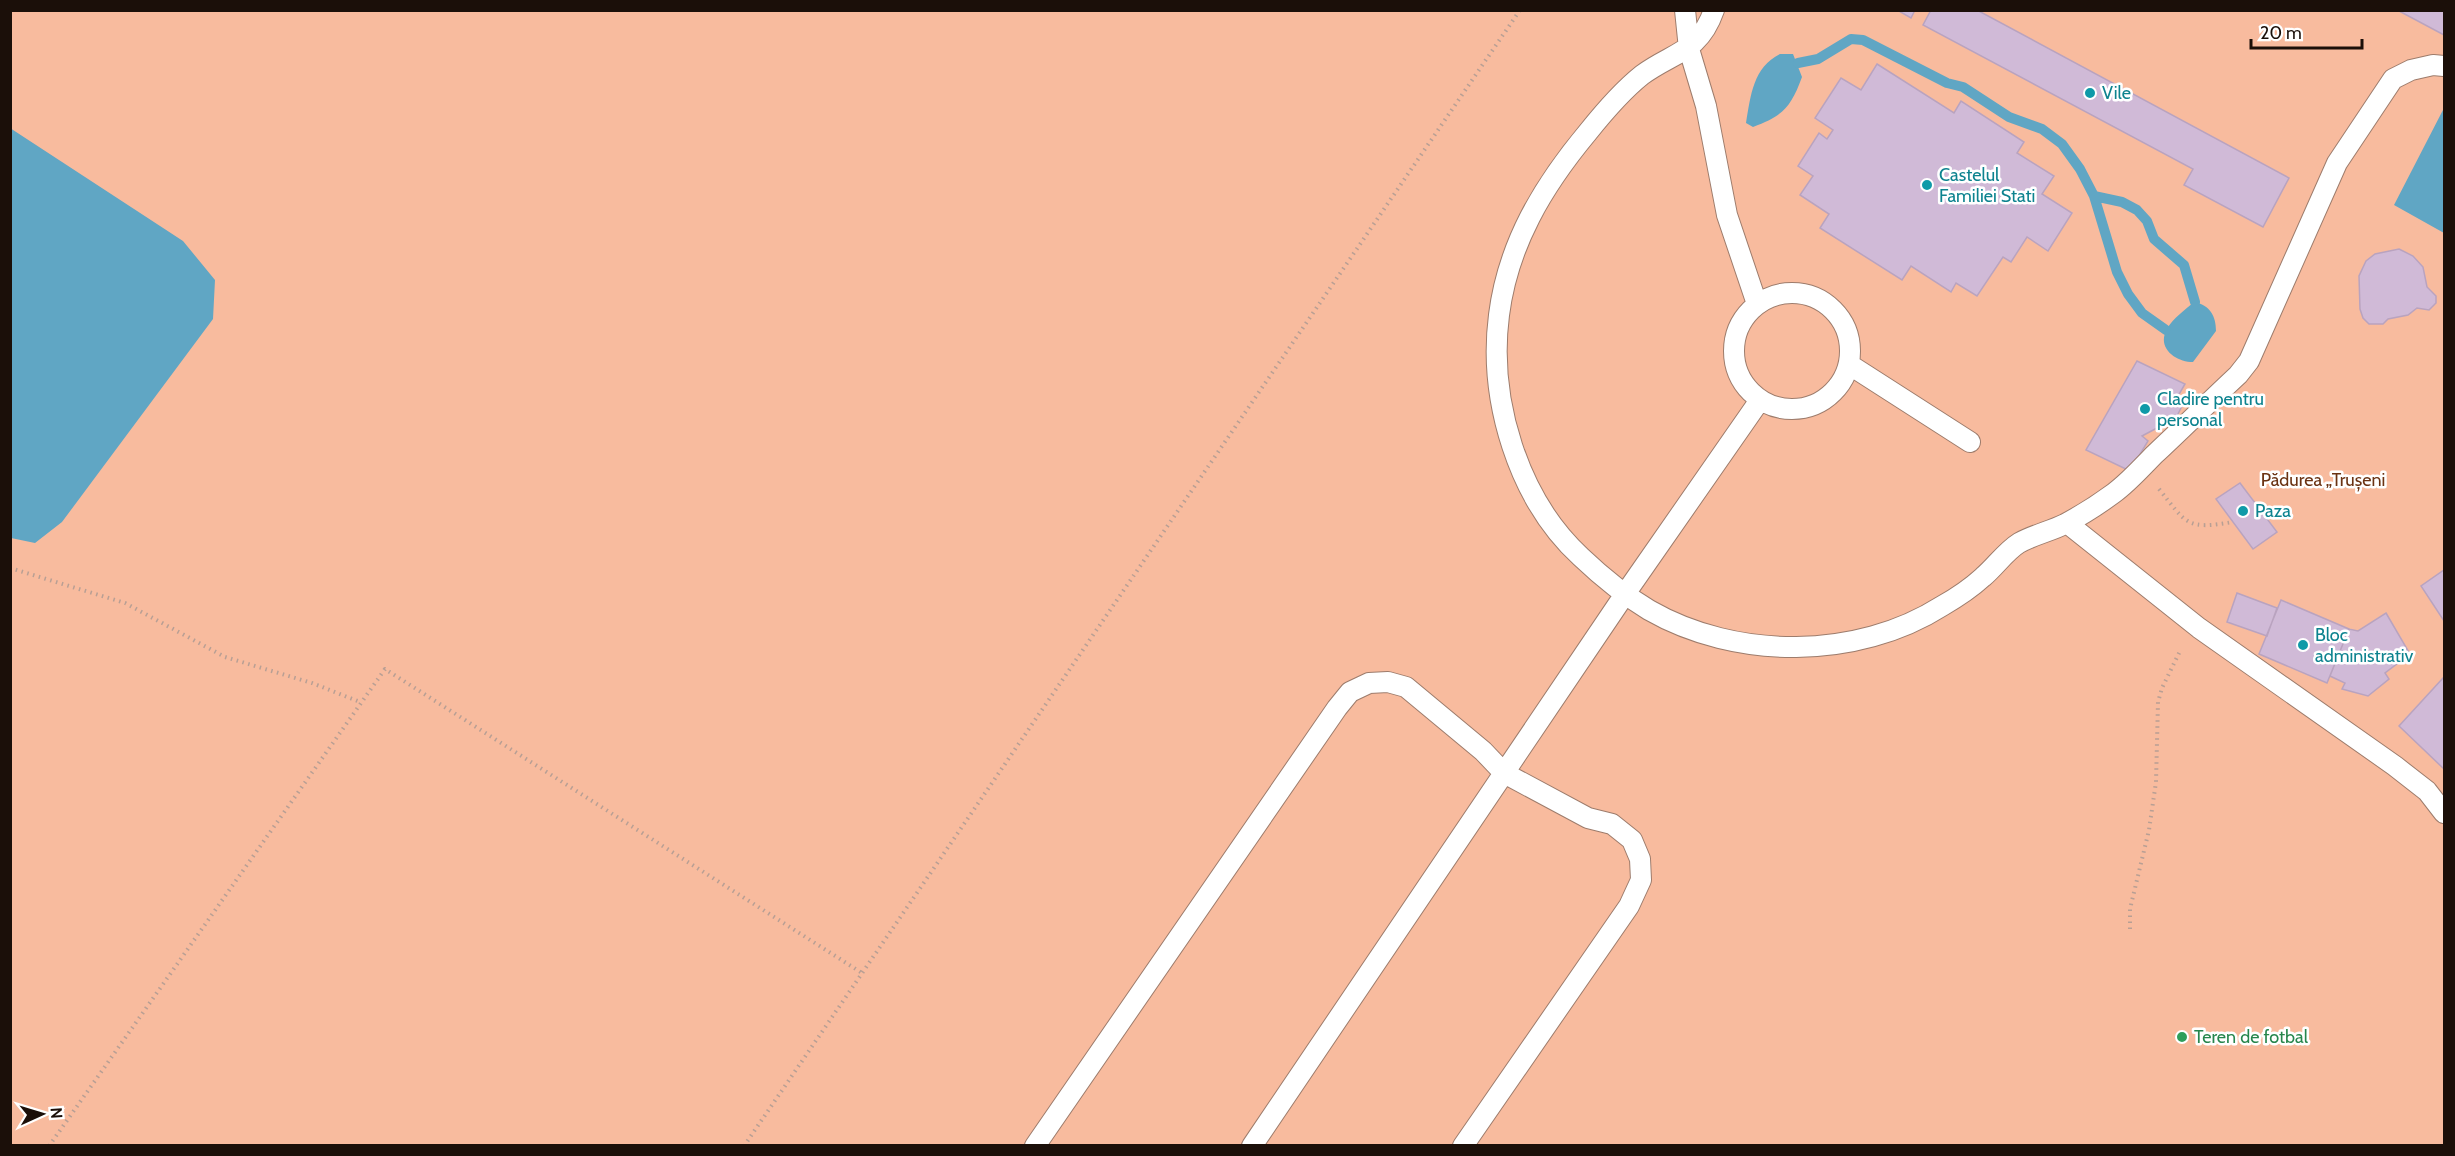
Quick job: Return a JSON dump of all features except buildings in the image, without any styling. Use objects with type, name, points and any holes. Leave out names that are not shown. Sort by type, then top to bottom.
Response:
[{"type":"lane","points":[[1685,10],[1689,49],[1706,106],[1727,215],[1757,304]]},
{"type":"lane","points":[[1714,10],[1709,24],[1689,49],[1643,75],[1605,111],[1552,177],[1523,229],[1509,267],[1499,316],[1497,367],[1504,417],[1519,464],[1542,509],[1572,549],[1609,584],[1651,611],[1697,632],[1746,644],[1796,648],[1846,642],[1895,629],[1940,608],[1981,579],[2017,544],[2067,523],[2116,492],[2238,375],[2249,361],[2337,163],[2393,79],[2411,70],[2433,65],[2445,66]]},
{"type":"lane","points":[[1796,292],[1816,297],[1833,308],[1845,324],[1851,344],[1850,364],[1842,382],[1830,396],[1814,406],[1795,410],[1777,408],[1760,400],[1746,387],[1737,371],[1734,352],[1736,334],[1744,317],[1757,304],[1776,295],[1796,292]]},
{"type":"lane","points":[[1850,364],[1970,442]]},
{"type":"lane","points":[[1252,1146],[1625,594],[1760,400]]},
{"type":"lane","points":[[2067,523],[2199,628],[2395,766],[2427,791],[2445,813]]},
{"type":"lane","points":[[1035,1146],[1330,718],[1350,692],[1370,683],[1388,682],[1406,687],[1483,751],[1503,774],[1588,818],[1612,824],[1632,840],[1640,859],[1641,879],[1629,906],[1463,1146]]},
{"type":"path","points":[[744,1146],[1520,10]]},
{"type":"path","points":[[2142,467],[2185,522],[2204,527],[2233,522]]},
{"type":"path","points":[[10,568],[125,603],[225,657],[312,683],[360,702]]},
{"type":"path","points":[[2130,929],[2130,909],[2149,830],[2156,782],[2157,726],[2162,688],[2182,648],[2199,628]]},
{"type":"path","points":[[49,1146],[385,669],[862,974]]},
{"type":"green space","name":"Pădurea „Trușeni","points":[[10,11],[2444,11],[2444,1145],[11,1145]]},
{"type":"water","points":[[1780,54],[1793,54],[1802,77],[1794,96],[1785,109],[1772,119],[1753,127],[1746,123],[1755,83],[1764,67]]},
{"type":"water","points":[[2444,108],[2444,233],[2394,205]]},
{"type":"water","points":[[10,128],[183,241],[215,280],[213,319],[62,522],[35,543],[11,538]]},
{"type":"water","points":[[2194,302],[2200,303],[2211,312],[2216,331],[2193,362],[2174,357],[2166,348],[2164,336],[2179,314]]},
{"type":"waterway","points":[[1798,63],[1818,59],[1851,39],[1863,40],[1947,83],[1963,87],[2009,117],[2042,129],[2062,144],[2080,169],[2094,196],[2117,272],[2128,294],[2142,313],[2166,330]]},
{"type":"waterway","points":[[2094,196],[2122,202],[2137,210],[2147,221],[2154,239],[2184,265],[2195,302]]},
{"type":"place","name":"Vile","points":[[2090,93]]},
{"type":"place","name":"Castelul Familiei Stati","points":[[1927,185]]},
{"type":"place","name":"Cladire pentru personal","points":[[2145,409]]},
{"type":"place","name":"Paza","points":[[2243,511]]},
{"type":"place","name":"Bloc administrativ","points":[[2303,645]]},
{"type":"place","name":"Teren de fotbal","points":[[2182,1037]]}]
